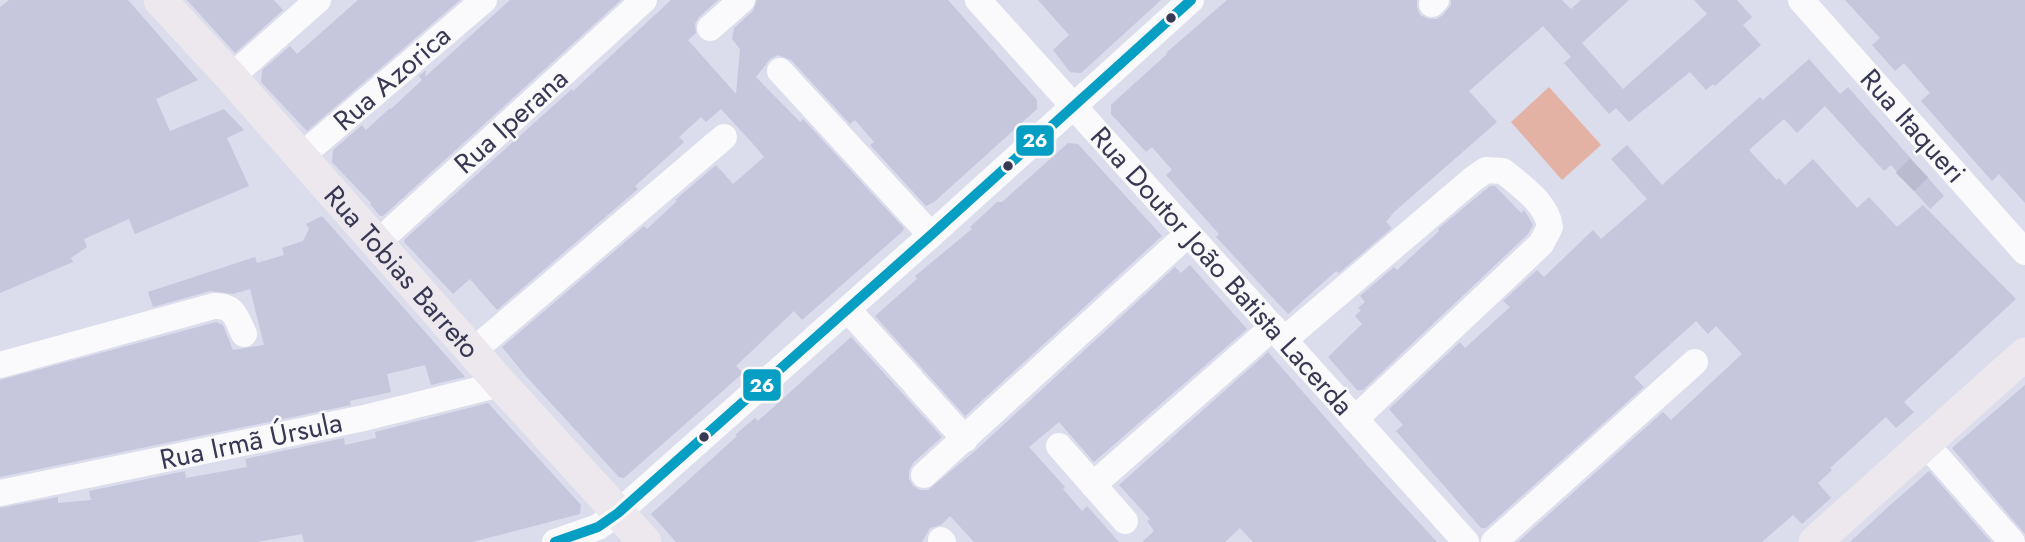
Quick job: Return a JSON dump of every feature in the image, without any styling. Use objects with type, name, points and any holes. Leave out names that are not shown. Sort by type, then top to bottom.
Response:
[{"type":"main road","name":"Rua Tobias Barreto","points":[[160,0],[645,542]]},
{"type":"main road","points":[[1815,542],[2025,354]]},
{"type":"street","points":[[231,77],[317,0]]},
{"type":"street","name":"Rua Azorica","points":[[300,157],[484,0]]},
{"type":"street","name":"Rua Iperana","points":[[377,243],[644,0]]},
{"type":"street","points":[[710,28],[742,0]]},
{"type":"street","name":"Rua Doutor João Batista Lacerda","points":[[978,0],[1466,542]]},
{"type":"street","points":[[555,542],[598,527],[618,513],[931,236],[1191,0]]},
{"type":"street","name":"Rua Itaqueri","points":[[1801,0],[1928,160],[2025,252]]},
{"type":"street","points":[[780,71],[931,236]]},
{"type":"street","points":[[473,351],[724,137]]},
{"type":"street","points":[[1093,485],[1473,179],[1486,170],[1503,171],[1546,211],[1550,227],[1547,235],[1355,419]]},
{"type":"street","points":[[924,475],[1188,234]]},
{"type":"street","points":[[0,365],[214,306],[227,306],[244,334]]},
{"type":"street","points":[[848,310],[965,439]]},
{"type":"street","points":[[1494,542],[1695,362]]},
{"type":"street","name":"Rua Irmã Úrsula","points":[[0,493],[364,418],[501,384]]},
{"type":"street","points":[[1925,443],[2012,542]]},
{"type":"street","points":[[1059,446],[1125,520]]},
{"type":"shaded area","points":[[1549,87],[1601,145],[1562,180],[1511,122]]},
{"type":"building","points":[[9,0],[128,0],[198,80],[156,99],[170,131],[224,109],[244,130],[227,138],[249,186],[135,234],[129,219],[84,239],[87,247],[71,258],[73,262],[0,293],[0,7]]},
{"type":"building","points":[[187,0],[274,0],[283,10],[235,53]]},
{"type":"building","points":[[358,0],[460,0],[307,131],[261,82],[262,70],[290,46],[297,54]]},
{"type":"building","points":[[510,0],[621,0],[380,216],[332,162],[333,150],[362,125],[366,130],[391,109],[422,80],[419,76],[426,70],[425,77]]},
{"type":"building","points":[[671,0],[718,0],[699,17],[695,24],[696,33],[688,40],[736,94],[740,49],[732,39],[734,28],[753,11],[757,0],[948,0],[1037,100],[1037,109],[934,202],[926,206],[870,145],[874,142],[855,120],[850,124],[791,60],[778,55],[770,59],[756,77],[800,122],[803,119],[904,228],[903,231],[802,320],[794,311],[736,366],[743,373],[624,478],[619,477],[502,347],[644,226],[647,229],[677,201],[675,200],[716,165],[733,184],[764,157],[721,109],[706,122],[701,117],[679,137],[684,142],[635,186],[638,189],[497,310],[470,279],[453,294],[404,242]]},
{"type":"building","points":[[1038,0],[1161,0],[1081,73],[1070,72],[1053,50],[1069,35]]},
{"type":"building","points":[[1227,0],[1417,0],[1420,15],[1437,19],[1451,5],[1451,0],[1562,0],[1571,9],[1581,0],[1629,0],[1582,43],[1623,89],[1707,14],[1694,0],[1737,0],[1752,17],[1743,25],[1761,45],[1715,86],[1713,84],[1706,90],[1690,72],[1629,122],[1616,108],[1609,114],[1564,63],[1571,57],[1543,26],[1469,91],[1497,122],[1394,212],[1386,222],[1392,228],[1339,273],[1336,271],[1288,314],[1216,237],[1219,234],[1166,175],[1172,170],[1152,147],[1146,152],[1111,114],[1111,105],[1114,102]]},
{"type":"building","points":[[1845,0],[2025,0],[2025,203],[1999,174],[1992,181],[1921,101],[1930,93],[1904,63],[1895,71],[1872,45],[1880,38]]},
{"type":"building","points":[[1809,59],[1840,94],[1848,87],[1944,196],[1930,209],[1891,165],[1884,171],[1825,106],[1797,133],[1784,119],[1749,150],[1785,185],[1813,159],[1857,208],[1869,197],[1897,227],[1923,205],[2016,299],[1904,402],[1914,412],[1896,428],[1886,417],[1830,468],[1832,470],[1818,483],[1831,498],[1802,524],[1793,515],[1762,542],[1518,542],[1663,412],[1671,420],[1742,354],[1716,326],[1708,334],[1696,321],[1634,377],[1644,387],[1486,528],[1481,528],[1396,431],[1403,425],[1389,409],[1460,342],[1465,348],[1510,307],[1503,301],[1537,270],[1544,277],[1593,230],[1601,239],[1647,199],[1611,159],[1627,145],[1662,185],[1760,97],[1763,100]]},
{"type":"building","points":[[1068,143],[1078,144],[1162,236],[965,416],[875,316],[917,279],[915,276],[972,229],[970,227],[997,202],[1002,202]]},
{"type":"building","points":[[1490,186],[1495,186],[1521,213],[1524,210],[1533,225],[1528,234],[1363,390],[1357,390],[1328,357],[1362,324],[1355,316],[1361,310],[1358,308],[1365,302],[1360,296],[1394,267],[1397,270],[1439,231],[1438,229]]},
{"type":"building","points":[[322,216],[465,377],[431,385],[425,365],[387,374],[391,392],[350,401],[351,405],[0,477],[0,380],[216,322],[223,325],[233,350],[264,345],[250,289],[233,294],[210,291],[153,307],[148,292],[255,257],[257,263],[284,255],[282,248],[303,241],[309,229],[306,224]]},
{"type":"building","points":[[1190,265],[1247,329],[1094,462],[1059,422],[1029,447],[1065,487],[1063,489],[1082,511],[1087,506],[1119,542],[974,542],[950,516],[941,525],[930,528],[922,542],[676,542],[651,514],[737,436],[735,435],[755,418],[758,421],[851,337],[942,437],[913,463],[909,471],[913,486],[928,490],[975,451],[1175,267],[1181,273]]},
{"type":"building","points":[[1268,352],[1437,542],[1253,542],[1240,528],[1225,542],[1142,542],[1154,531],[1147,521],[1150,519],[1119,485]]},
{"type":"building","points":[[2025,385],[2025,534],[1952,448]]},
{"type":"building","points":[[488,403],[581,505],[580,514],[472,542],[304,542],[302,534],[257,542],[0,542],[0,508],[58,497],[58,503],[91,500],[89,491],[185,471],[186,478],[247,467],[245,459],[344,438],[345,445],[376,438],[375,432]]},
{"type":"building","points":[[1929,471],[1991,542],[1850,542],[1887,508]]},
{"type":"tunnel","points":[[1905,182],[1919,168]]},
{"type":"transit line","name":"26","points":[[555,542],[598,527],[618,513],[1191,0]]}]
